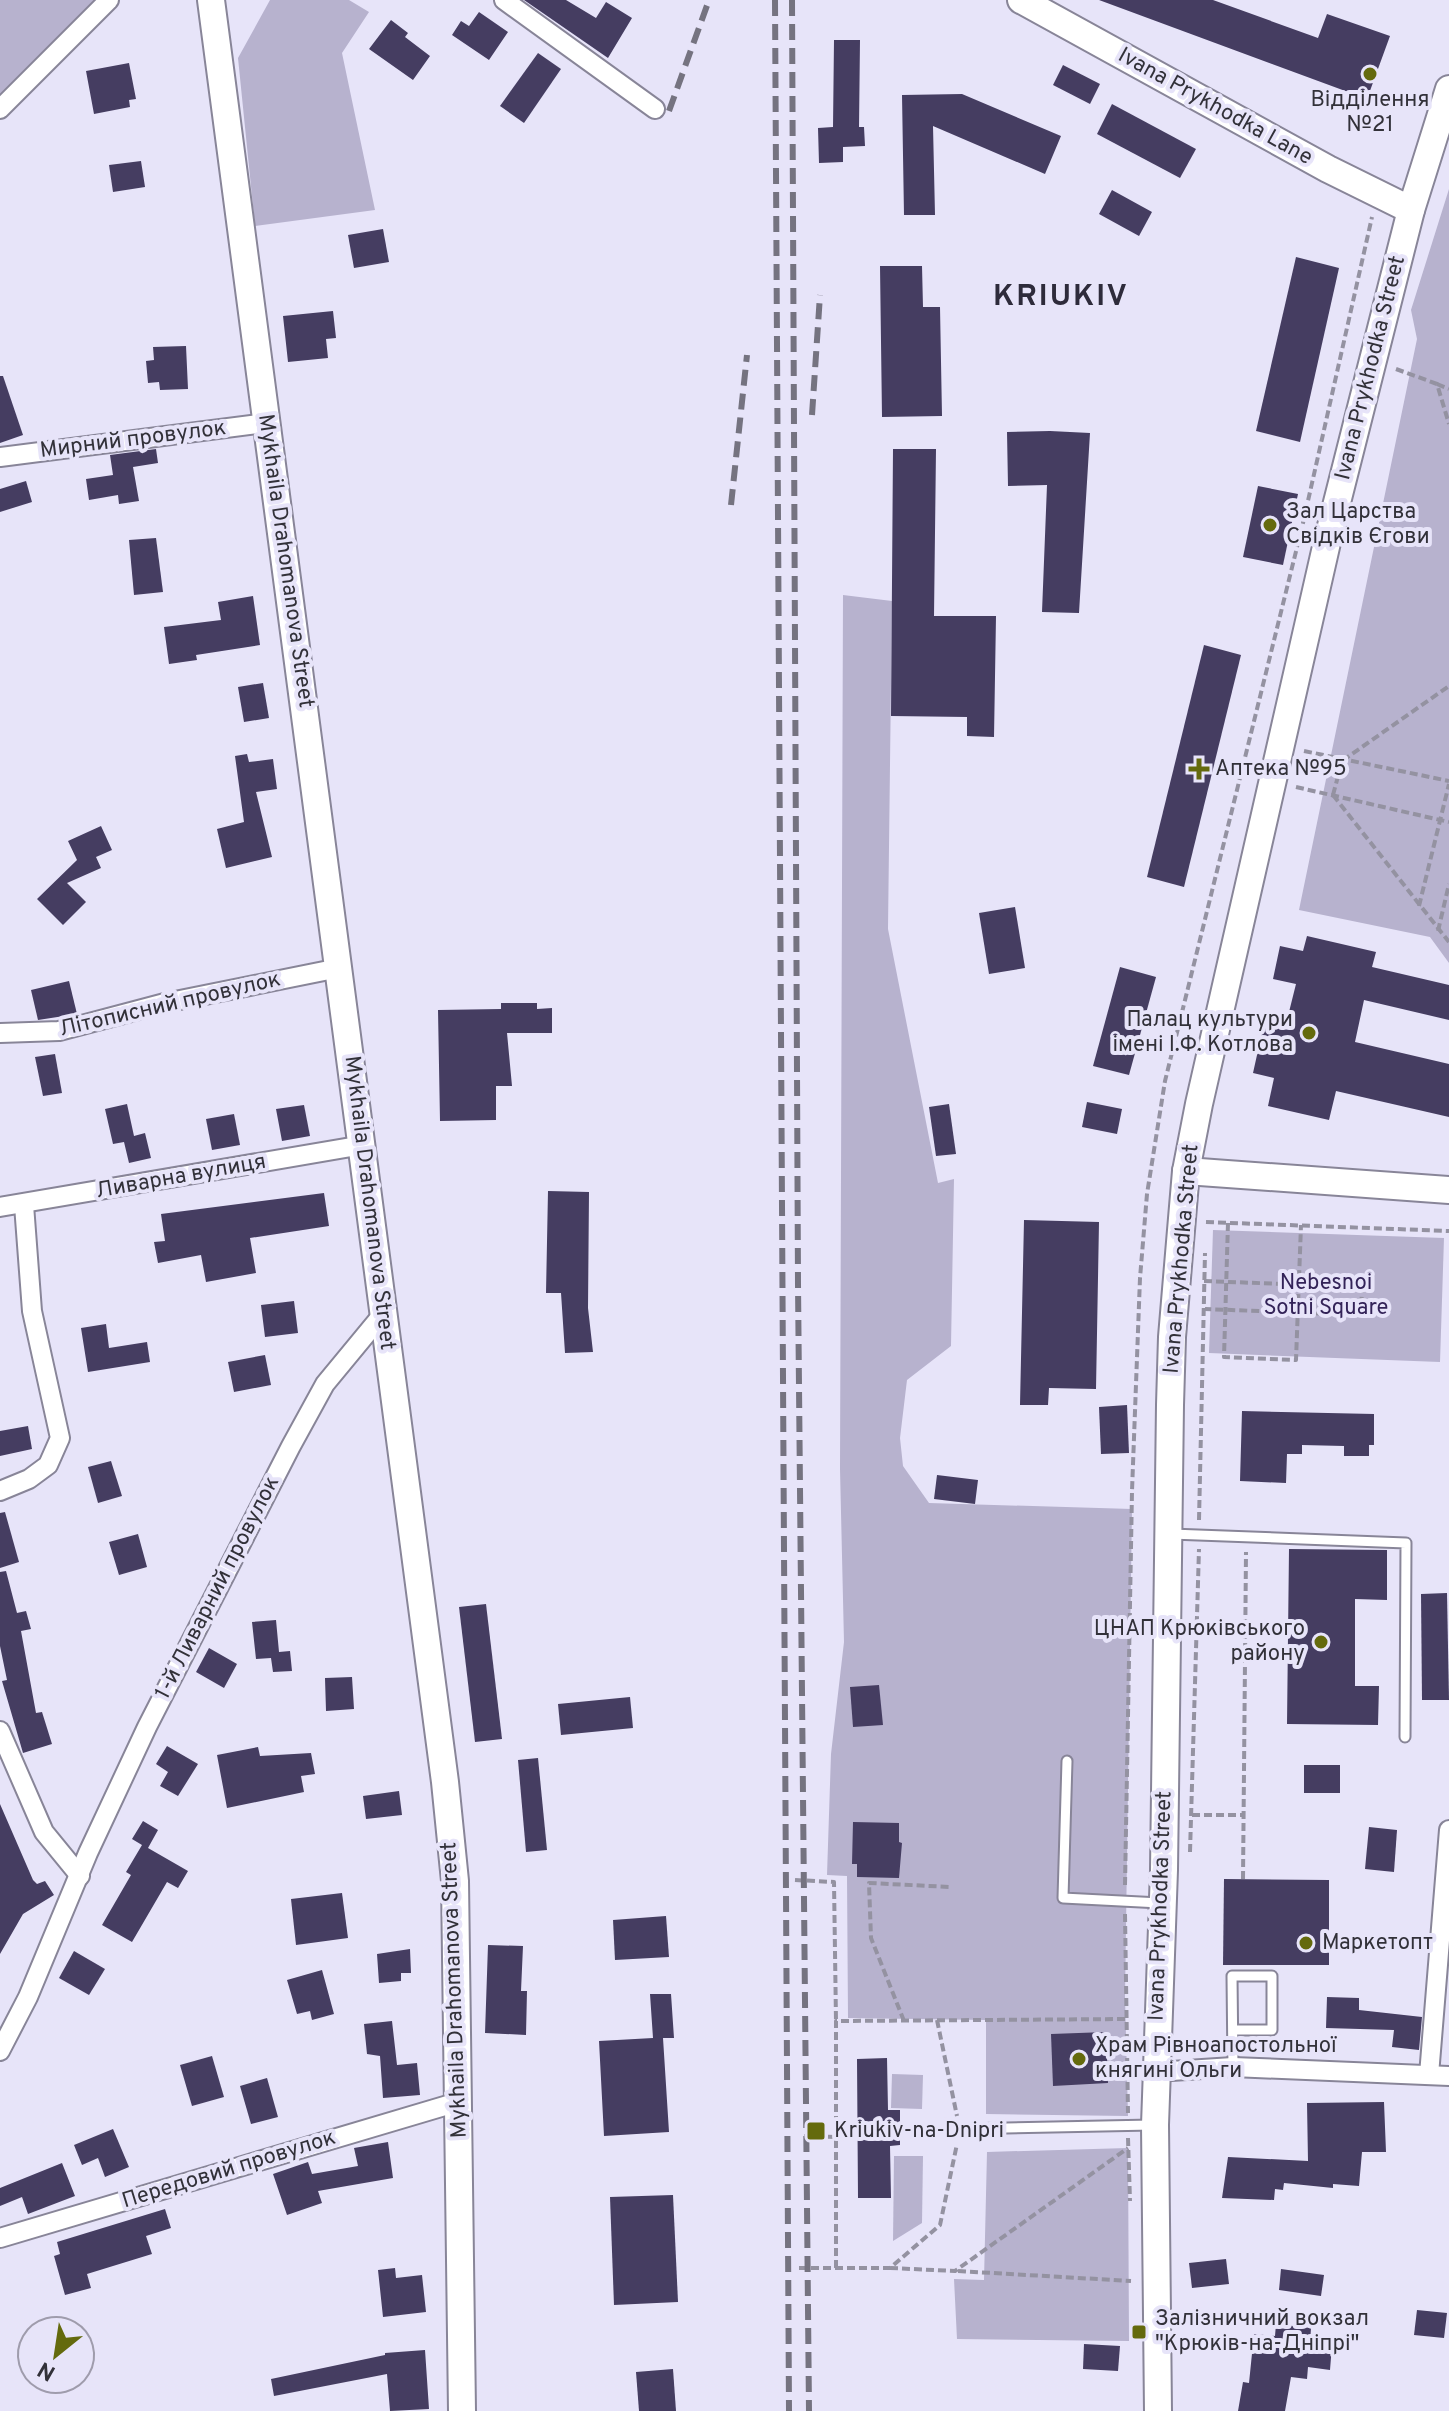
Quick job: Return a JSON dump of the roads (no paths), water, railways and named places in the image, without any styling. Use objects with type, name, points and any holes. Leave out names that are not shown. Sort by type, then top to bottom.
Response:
[{"type":"main road","name":"Mykhaila Drahomanova Street","points":[[211,0],[363,1145],[455,1881],[462,2411]]},
{"type":"main road","name":"Ivana Prykhodka Lane","points":[[1021,0],[1328,169],[1411,210]]},
{"type":"main road","name":"Ivana Prykhodka Street","points":[[1158,2411],[1155,2125],[1171,1534],[1172,1337],[1186,1171],[1321,569],[1411,210],[1449,89]]},
{"type":"main road","points":[[1186,1171],[1449,1190]]},
{"type":"street","points":[[0,109],[109,0]]},
{"type":"street","points":[[504,0],[655,109]]},
{"type":"street","name":"Мирний провулок","points":[[0,457],[266,423]]},
{"type":"street","name":"Літописний провулок","points":[[0,1033],[59,1031],[165,1003],[339,968]]},
{"type":"street","name":"Ливарна вулиця","points":[[0,1207],[363,1145]]},
{"type":"street","points":[[0,1491],[29,1479],[48,1465],[56,1453],[60,1438],[32,1311],[24,1205]]},
{"type":"street","name":"1-й Ливарний провулок","points":[[0,2051],[147,1727],[291,1446],[325,1384],[382,1315]]},
{"type":"street","points":[[0,1731],[44,1832],[80,1876]]},
{"type":"street","points":[[1429,2075],[1449,1830]]},
{"type":"street","points":[[1156,2072],[1233,2067],[1449,2076]]},
{"type":"street","name":"Передовий провулок","points":[[0,2238],[458,2102]]},
{"type":"lane","points":[[1171,1534],[1406,1543],[1405,1737]]},
{"type":"lane","points":[[1067,1761],[1063,1898],[1163,1903]]},
{"type":"lane","points":[[1233,2030],[1272,2030],[1272,1976],[1232,1976],[1233,2067]]},
{"type":"lane","points":[[960,2129],[1155,2125]]},
{"type":"railway","points":[[669,111],[709,0]]},
{"type":"railway","points":[[775,0],[789,2411]]},
{"type":"railway","points":[[792,0],[798,1284],[809,2411]]},
{"type":"railway","points":[[812,415],[820,295]]},
{"type":"railway","points":[[731,505],[747,355]]},
{"type":"place","name":"Відділення №21","points":[[1370,74]]},
{"type":"place","name":"Зал Царства Свідків Єгови","points":[[1270,525]]},
{"type":"place","name":"Аптека №95","points":[[1199,769]]},
{"type":"place","name":"Палац культури імені І.Ф. Котлова","points":[[1309,1033]]},
{"type":"place","name":"ЦНАП Крюківського району","points":[[1321,1642]]},
{"type":"place","name":"Маркетопт","points":[[1306,1943]]},
{"type":"place","name":"Храм Рівноапостольної княгині Ольги","points":[[1079,2059]]},
{"type":"place","name":"Kriukiv-na-Dnipri","points":[[816,2131]]},
{"type":"place","name":"Залізничний вокзал \"Крюкiв-на-Днiпрi\"","points":[[1139,2332]]},
{"type":"district","name":"KRIUKIV","points":[[1061,297]]},
{"type":"park label","name":"Nebesnoi Sotni Square","points":[[1326,1296]]}]
